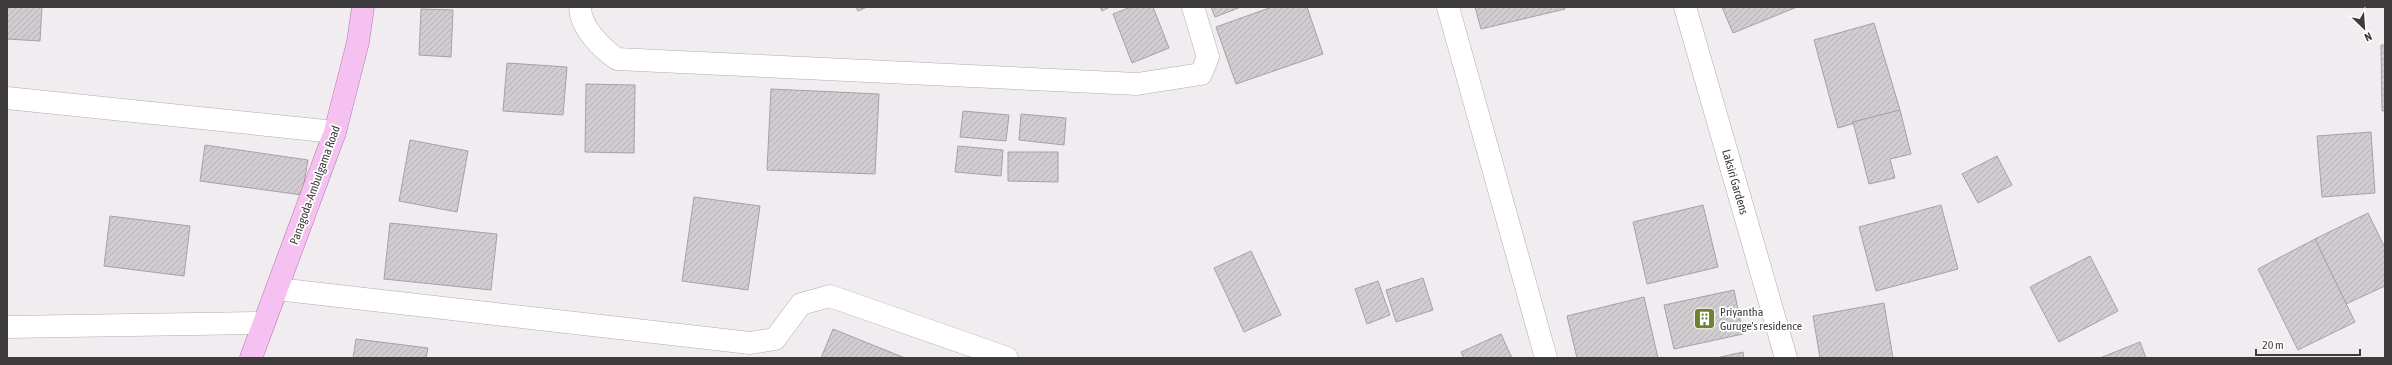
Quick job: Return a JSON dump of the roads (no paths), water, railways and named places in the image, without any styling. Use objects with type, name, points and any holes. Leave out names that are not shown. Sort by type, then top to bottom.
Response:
[{"type":"main road","name":"Panagoda-Ambulgama Road","points":[[251,358],[335,132],[358,42],[363,7]]},
{"type":"street","points":[[580,7],[580,17],[604,49],[618,59],[1137,84],[1201,74],[1208,57],[1193,7]]},
{"type":"street","points":[[1448,7],[1546,358]]},
{"type":"street","name":"Laksiri Gardens","points":[[1685,7],[1786,358]]},
{"type":"street","points":[[7,98],[335,132]]},
{"type":"street","points":[[277,289],[750,343],[775,339],[801,304],[830,296],[1007,358]]},
{"type":"street","points":[[7,327],[263,323]]},
{"type":"place","name":"Priyantha Guruge's residence","points":[[1704,319]]}]
